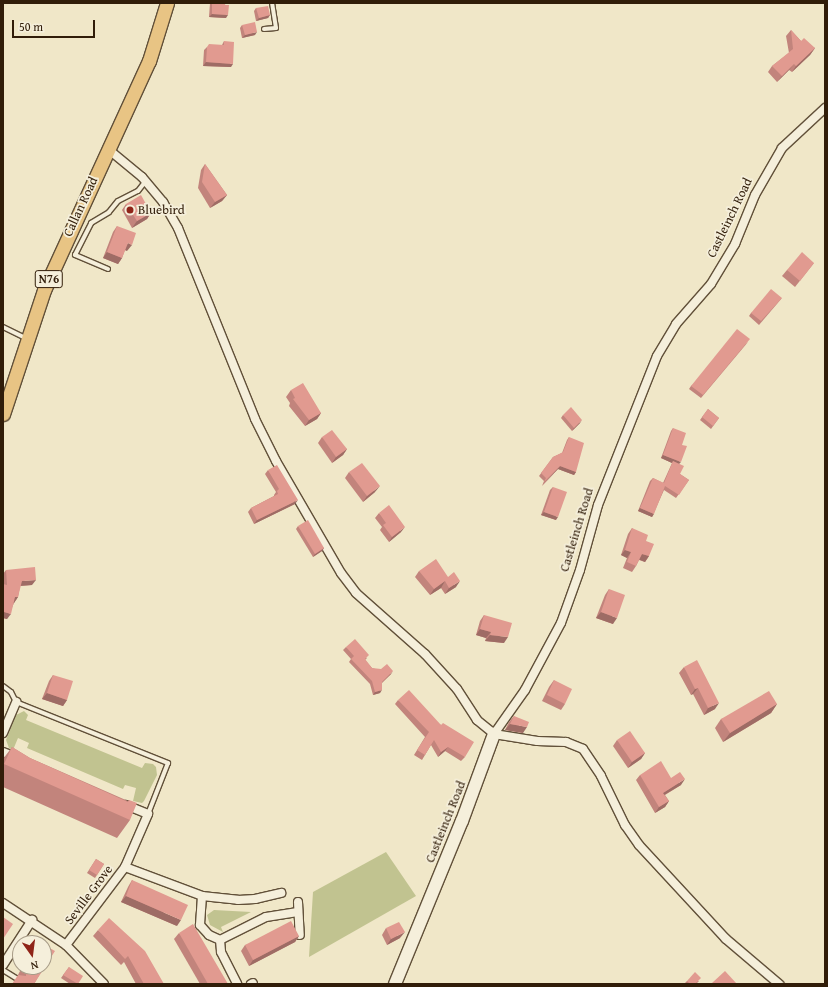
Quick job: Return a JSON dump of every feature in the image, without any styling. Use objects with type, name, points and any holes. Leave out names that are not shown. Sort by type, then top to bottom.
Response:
[{"type":"main road","name":"Callan Road","points":[[3,414],[26,338],[44,290],[149,61],[167,3]]},
{"type":"street","name":"Castleinch Road","points":[[395,984],[462,821],[494,734],[525,690],[561,622],[580,570],[598,505],[657,356],[676,324],[711,284],[735,244],[755,195],[782,148],[825,108]]},
{"type":"street","points":[[108,149],[145,182],[163,202],[178,228],[255,419],[276,461],[341,573],[372,610],[425,654],[457,689],[477,720],[494,734],[537,741],[566,742],[583,749],[601,776],[625,825],[639,845],[726,940],[779,984]]},
{"type":"street","points":[[3,733],[16,702]]},
{"type":"street","points":[[3,752],[26,761]]},
{"type":"street","points":[[120,802],[148,814],[125,867]]},
{"type":"street","name":"Seville Grove","points":[[66,945],[125,867],[202,896],[250,899],[280,893]]},
{"type":"street","points":[[202,896],[200,925],[209,935],[220,940]]},
{"type":"street","points":[[298,902],[300,936]]},
{"type":"street","name":"Seville Grove","points":[[3,903],[32,920],[66,945],[104,984]]},
{"type":"street","points":[[220,940],[266,917],[298,912]]},
{"type":"street","points":[[3,965],[32,920]]},
{"type":"street","points":[[220,940],[220,952],[237,984]]},
{"type":"lane","points":[[264,30],[276,28],[272,3]]},
{"type":"lane","points":[[108,269],[75,254],[91,223],[109,212],[118,202],[138,190],[145,182]]},
{"type":"lane","points":[[3,327],[26,338]]},
{"type":"lane","points":[[3,686],[10,692],[16,702],[168,763],[148,814]]},
{"type":"lane","points":[[3,970],[19,980]]},
{"type":"green space","points":[[24,711],[28,715],[26,720],[142,768],[145,763],[153,764],[156,767],[157,775],[144,801],[142,803],[133,801],[136,788],[125,785],[123,789],[27,748],[29,743],[18,738],[13,750],[9,748],[6,740],[16,715]]},
{"type":"green space","points":[[386,852],[416,896],[309,957],[313,892]]},
{"type":"green space","points":[[214,910],[251,912],[221,927],[223,932],[210,925],[207,915]]},
{"type":"building","points":[[212,3],[225,3],[225,5],[229,5],[228,15],[212,14]]},
{"type":"building","points":[[268,6],[270,15],[259,18],[256,8]]},
{"type":"building","points":[[255,22],[257,32],[245,35],[242,25]]},
{"type":"building","points":[[791,30],[801,41],[804,38],[815,48],[796,66],[794,64],[782,76],[772,66],[793,49]]},
{"type":"building","points":[[224,41],[234,42],[233,64],[206,62],[207,47],[209,44],[224,45]]},
{"type":"building","points":[[205,164],[227,195],[215,202],[202,182]]},
{"type":"building","points":[[141,195],[151,213],[137,221],[126,204]]},
{"type":"building","points":[[117,226],[136,233],[132,245],[128,243],[122,258],[107,252]]},
{"type":"building","points":[[802,252],[814,263],[800,281],[787,270]]},
{"type":"building","points":[[771,289],[782,298],[761,321],[751,313]]},
{"type":"building","points":[[737,329],[750,339],[703,395],[691,386]]},
{"type":"building","points":[[303,383],[321,413],[309,420],[293,399],[295,398],[291,390]]},
{"type":"building","points":[[571,407],[582,420],[574,428],[563,415]]},
{"type":"building","points":[[708,409],[719,418],[713,426],[702,417]]},
{"type":"building","points":[[673,428],[686,433],[682,445],[687,446],[681,462],[663,455]]},
{"type":"building","points":[[332,430],[347,449],[336,457],[322,437]]},
{"type":"building","points":[[569,437],[584,443],[576,472],[560,466],[544,482],[546,478],[541,473],[553,457],[563,452]]},
{"type":"building","points":[[673,461],[684,466],[680,474],[689,480],[679,495],[665,486],[654,514],[640,508],[653,478],[664,483]]},
{"type":"building","points":[[362,463],[380,486],[367,496],[349,472]]},
{"type":"building","points":[[277,465],[298,500],[257,520],[251,508],[278,494],[277,491],[279,489],[268,470]]},
{"type":"building","points":[[553,487],[567,492],[558,517],[544,512]]},
{"type":"building","points":[[389,505],[405,527],[392,537],[383,525],[386,523],[379,513]]},
{"type":"building","points":[[308,520],[324,548],[315,554],[298,526]]},
{"type":"building","points":[[632,528],[648,535],[646,541],[654,544],[649,556],[642,554],[636,566],[627,562],[631,552],[625,550]]},
{"type":"building","points":[[436,559],[448,577],[454,572],[460,581],[449,588],[445,581],[434,589],[419,571]]},
{"type":"building","points":[[35,567],[36,580],[22,581],[18,597],[15,597],[11,614],[4,612],[3,617],[3,584],[7,585],[6,570]]},
{"type":"building","points":[[609,589],[625,595],[617,618],[601,612]]},
{"type":"building","points":[[484,615],[512,623],[508,637],[490,635],[491,632],[480,629]]},
{"type":"building","points":[[355,639],[369,655],[365,659],[372,668],[381,669],[387,664],[393,671],[382,682],[382,690],[375,692],[372,681],[351,659],[354,656],[346,647]]},
{"type":"building","points":[[697,660],[719,703],[708,708],[698,688],[695,689],[684,667]]},
{"type":"building","points":[[53,675],[73,681],[67,700],[47,693]]},
{"type":"building","points":[[554,680],[572,689],[565,704],[547,695]]},
{"type":"building","points":[[409,690],[441,725],[443,723],[474,742],[465,757],[448,747],[441,752],[434,740],[425,755],[417,750],[429,732],[398,700]]},
{"type":"building","points":[[769,691],[777,704],[730,733],[721,719]]},
{"type":"building","points":[[514,716],[529,722],[527,727],[510,724]]},
{"type":"building","points":[[630,731],[645,753],[632,762],[617,740]]},
{"type":"building","points":[[12,747],[30,758],[128,802],[129,800],[137,803],[130,820],[4,764]]},
{"type":"building","points":[[661,761],[671,778],[680,772],[685,779],[663,793],[669,801],[659,807],[640,775]]},
{"type":"building","points":[[96,859],[104,864],[97,875],[89,870]]},
{"type":"building","points":[[132,880],[188,905],[181,920],[126,896]]},
{"type":"building","points":[[3,917],[13,924],[3,939]]},
{"type":"building","points":[[109,918],[145,951],[164,984],[144,984],[128,956],[125,959],[98,930]]},
{"type":"building","points":[[291,921],[299,936],[253,960],[245,945]]},
{"type":"building","points":[[399,922],[405,932],[391,939],[386,928]]},
{"type":"building","points":[[193,924],[228,984],[208,984],[179,933]]},
{"type":"building","points":[[69,967],[83,976],[78,984],[63,975]]},
{"type":"building","points":[[725,971],[737,984],[712,984],[712,983]]},
{"type":"building","points":[[695,972],[701,978],[695,984],[690,984],[687,981]]},
{"type":"building","points":[[18,975],[40,975],[34,984],[12,984]]},
{"type":"place","name":"Bluebird","points":[[130,210]]}]
